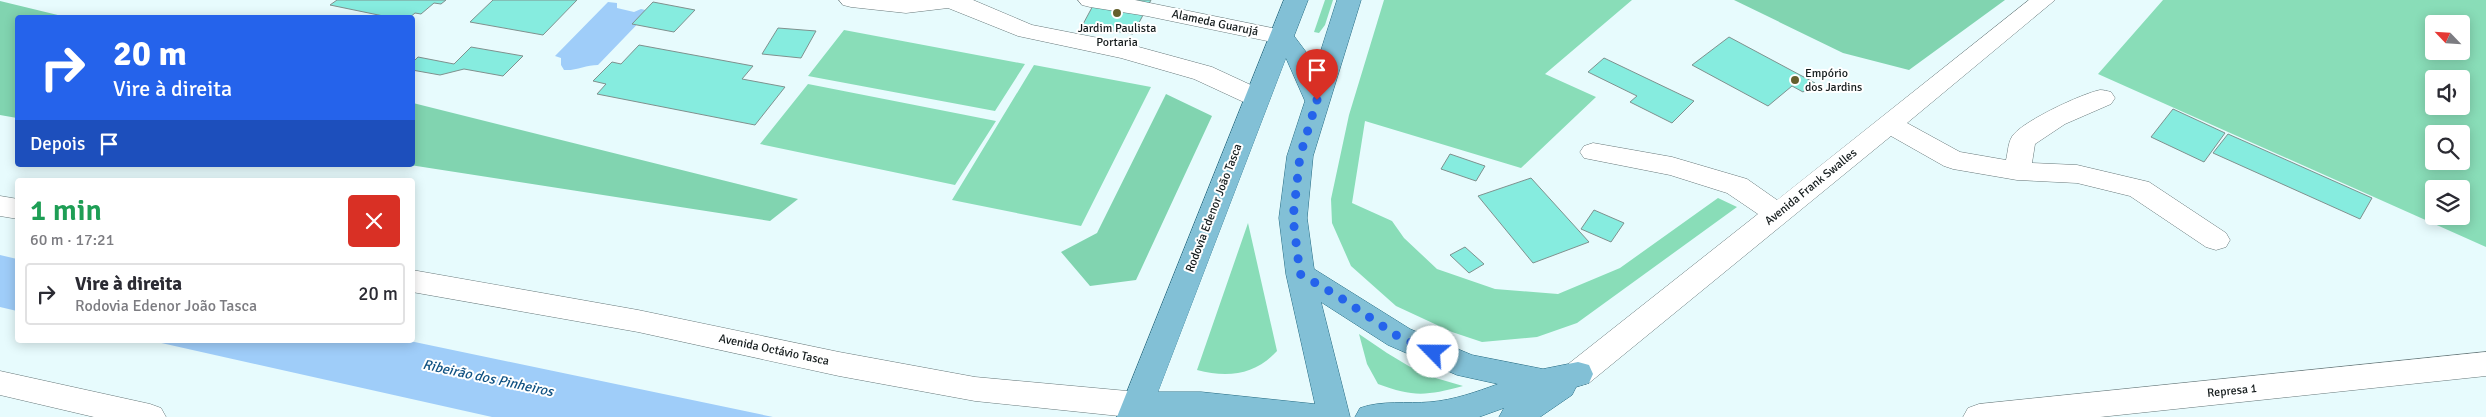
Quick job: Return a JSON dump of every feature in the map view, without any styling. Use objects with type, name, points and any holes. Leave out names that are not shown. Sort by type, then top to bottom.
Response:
[{"type":"main road","name":"Rodovia Edenor João Tasca","points":[[1136,411],[1296,0]]},
{"type":"main road","points":[[1334,417],[1300,274],[1293,218],[1300,156],[1350,0]]},
{"type":"main road","points":[[1282,37],[1298,56],[1317,100]]},
{"type":"main road","points":[[1300,274],[1338,296],[1399,337],[1468,366],[1543,381]]},
{"type":"main road","points":[[1371,417],[1432,415],[1471,407],[1543,381],[1578,374]]},
{"type":"main road","points":[[1514,417],[1578,374]]},
{"type":"main road","points":[[1136,411],[1201,405],[1319,417]]},
{"type":"street","points":[[851,0],[906,6],[956,1],[1026,32],[1124,51],[1204,74],[1257,98]]},
{"type":"street","name":"Alameda Guarujá","points":[[1090,0],[1147,9],[1282,37]]},
{"type":"street","name":"Avenida Frank Swalles","points":[[1578,374],[2043,0]]},
{"type":"street","points":[[2017,171],[2023,140],[2056,118],[2102,98]]},
{"type":"street","points":[[1889,124],[1953,160],[2017,171],[2077,174],[2139,189],[2216,240]]},
{"type":"street","points":[[1593,152],[1672,166],[1736,186],[1778,214]]},
{"type":"street","points":[[0,206],[15,208]]},
{"type":"street","name":"Avenida Octávio Tasca","points":[[415,282],[638,321],[839,364],[975,389],[1136,411]]},
{"type":"street","name":"Represa 1","points":[[1979,417],[2486,364]]},
{"type":"street","points":[[0,383],[150,417]]},
{"type":"green space","points":[[1325,0],[1333,0],[1325,25],[1319,33],[1314,32]]},
{"type":"green space","points":[[1384,0],[1632,0],[1545,74],[1596,97],[1521,168],[1365,121],[1352,203],[1392,221],[1404,238],[1437,269],[1495,289],[1558,294],[1620,268],[1718,198],[1737,207],[1577,323],[1537,337],[1482,342],[1452,332],[1396,306],[1351,266],[1332,223],[1331,199],[1349,115]]},
{"type":"green space","points":[[1734,0],[2005,0],[1909,70],[1843,53]]},
{"type":"green space","points":[[2163,0],[2486,0],[2486,247],[2437,225],[2470,225],[2470,180],[2425,180],[2425,220],[2098,74]]},
{"type":"green space","points":[[0,1],[58,15],[15,15],[15,118],[0,115]]},
{"type":"green space","points":[[844,30],[1025,64],[995,111],[808,76]]},
{"type":"green space","points":[[1034,65],[1151,87],[1081,226],[952,200]]},
{"type":"green space","points":[[808,84],[996,121],[955,185],[760,144]]},
{"type":"green space","points":[[1166,94],[1212,116],[1136,280],[1090,286],[1061,252],[1097,233]]},
{"type":"green space","points":[[415,103],[798,199],[770,221],[415,166]]},
{"type":"green space","points":[[1248,223],[1277,351],[1269,359],[1250,370],[1219,374],[1197,370]]},
{"type":"green space","points":[[1359,334],[1422,374],[1463,386],[1439,392],[1420,394],[1378,384],[1367,364]]},
{"type":"water","points":[[608,2],[617,3],[617,8],[634,12],[641,9],[650,11],[598,65],[564,70],[561,65],[561,58],[555,56]]},
{"type":"water","points":[[0,255],[15,259],[15,311],[0,307]]},
{"type":"water","name":"Ribeirão dos Pinheiros","points":[[415,342],[773,417],[492,417],[161,343]]},
{"type":"building","points":[[337,0],[446,0],[441,4],[434,3],[421,14],[415,13],[413,15],[378,15],[330,5]]},
{"type":"building","points":[[493,0],[577,0],[543,35],[470,22]]},
{"type":"building","name":"Jardim Paulista Portaria","points":[[1096,0],[1151,0],[1133,34],[1082,26]]},
{"type":"building","points":[[653,2],[695,10],[674,32],[632,24]]},
{"type":"building","points":[[778,28],[816,31],[801,58],[762,54]]},
{"type":"building","points":[[1729,37],[1815,83],[1803,92],[1792,86],[1768,106],[1692,65]]},
{"type":"building","points":[[639,45],[753,66],[742,79],[785,87],[755,125],[597,94],[606,84],[593,81],[612,62],[621,64]]},
{"type":"building","points":[[471,47],[523,56],[503,76],[464,69],[440,75],[415,71],[415,60],[418,57],[454,64]]},
{"type":"building","points":[[1604,58],[1694,101],[1672,123],[1630,102],[1637,96],[1588,72]]},
{"type":"building","points":[[2173,109],[2225,133],[2204,162],[2151,137]]},
{"type":"building","points":[[2228,134],[2372,198],[2360,219],[2213,153]]},
{"type":"building","points":[[1450,154],[1485,166],[1476,181],[1441,169]]},
{"type":"building","points":[[1531,178],[1589,242],[1533,263],[1478,196]]},
{"type":"building","points":[[1594,210],[1624,223],[1611,242],[1581,229]]},
{"type":"building","points":[[1465,247],[1484,264],[1469,273],[1450,255]]},
{"type":"place","name":"Jardim Paulista Portaria","points":[[1117,13]]},
{"type":"place","name":"Empório dos Jardins","points":[[1795,80]]},
{"type":"route","points":[[1317,100],[1300,156],[1293,218],[1300,274],[1338,296],[1399,337],[1433,352]]}]
